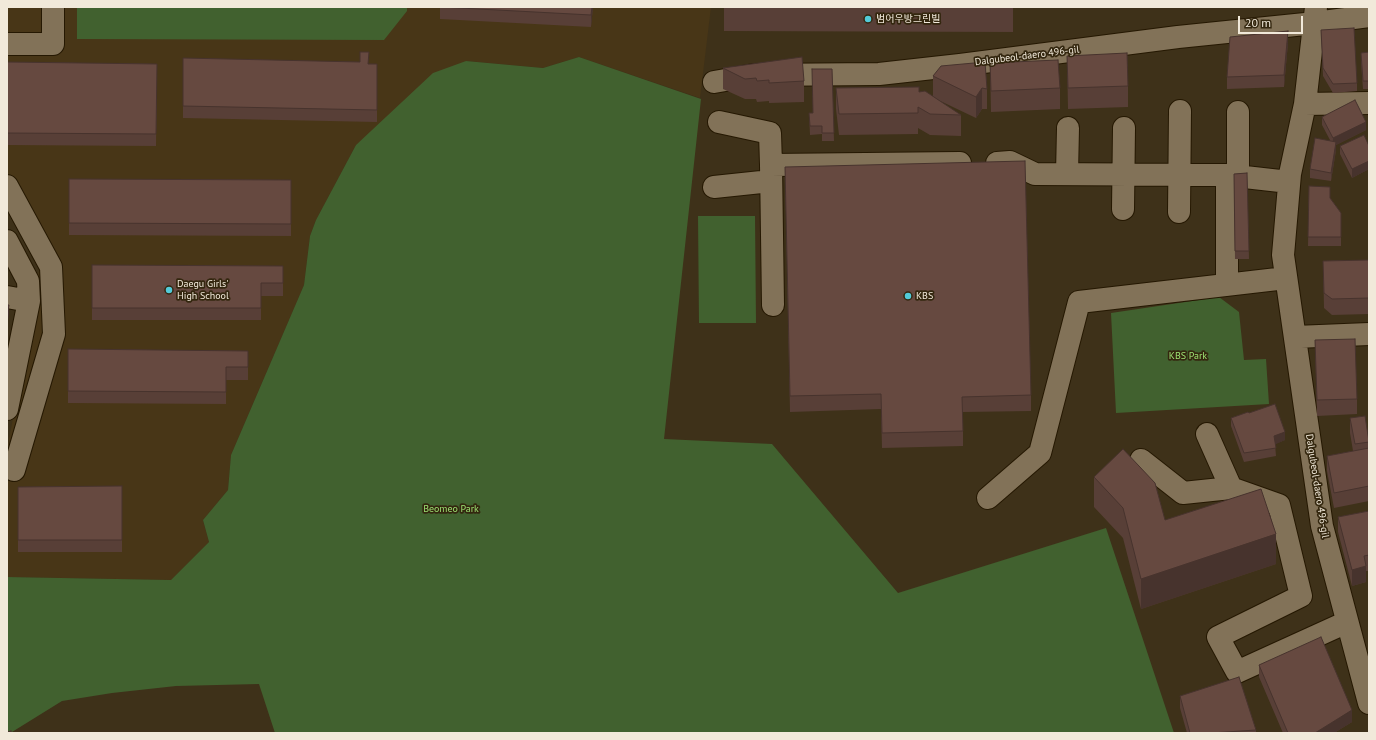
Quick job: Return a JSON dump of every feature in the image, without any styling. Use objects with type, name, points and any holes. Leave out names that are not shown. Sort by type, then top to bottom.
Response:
[{"type":"street","points":[[7,44],[53,44],[53,7]]},
{"type":"street","name":"Dalgubeol-daero 496-gil","points":[[714,82],[754,75],[879,74],[1178,37],[1316,15],[1369,16]]},
{"type":"street","name":"Dalgubeol-daero 496-gil","points":[[1316,15],[1305,104],[1289,182],[1284,256],[1322,526],[1369,703]]},
{"type":"street","points":[[1305,104],[1369,103]]},
{"type":"street","points":[[1179,212],[1180,111]]},
{"type":"street","points":[[1227,285],[1232,176],[1238,112]]},
{"type":"street","points":[[719,122],[770,133],[773,304]]},
{"type":"street","points":[[1067,174],[1068,128]]},
{"type":"street","points":[[1123,209],[1124,128]]},
{"type":"street","points":[[714,187],[771,173],[1010,162],[1036,174],[1232,176],[1289,182]]},
{"type":"street","points":[[7,186],[51,267],[54,334],[14,470]]},
{"type":"street","points":[[7,241],[28,281],[29,301],[7,409]]},
{"type":"street","points":[[988,498],[1040,453],[1079,302],[1286,278]]},
{"type":"street","points":[[7,297],[29,301]]},
{"type":"street","points":[[1295,337],[1369,334]]},
{"type":"street","points":[[1207,434],[1231,488]]},
{"type":"street","points":[[1140,460],[1182,493],[1231,488],[1279,505],[1301,596],[1218,637],[1236,672],[1347,622]]},
{"type":"shaded area","name":"Daegu Girls' High School","points":[[7,7],[711,7],[700,98],[579,57],[543,68],[466,61],[356,145],[316,220],[310,236],[304,285],[231,455],[228,490],[203,520],[209,542],[171,580],[7,577],[7,450],[36,296],[39,270],[7,210]]},
{"type":"green space","points":[[77,7],[407,7],[407,11],[384,40],[77,39]]},
{"type":"green space","name":"Beomeo Park","points":[[579,57],[701,99],[664,439],[772,444],[898,593],[1106,528],[1174,733],[275,733],[259,684],[176,686],[112,693],[62,701],[12,732],[7,733],[7,577],[171,580],[209,542],[203,520],[228,490],[231,455],[304,285],[310,236],[316,220],[356,145],[433,73],[466,61],[543,68]]},
{"type":"green space","points":[[698,216],[755,216],[756,323],[699,323]]},
{"type":"green space","name":"KBS Park","points":[[1219,297],[1239,312],[1244,360],[1266,359],[1269,404],[1116,413],[1111,313]]},
{"type":"building","points":[[441,7],[592,7],[591,15]]},
{"type":"building","points":[[1354,28],[1357,83],[1333,84],[1323,68],[1321,30]]},
{"type":"building","points":[[1288,31],[1284,75],[1227,77],[1230,37]]},
{"type":"building","points":[[360,52],[369,52],[368,64],[377,64],[377,110],[183,106],[183,58],[360,62]]},
{"type":"building","points":[[1369,52],[1369,81],[1363,81],[1361,53]]},
{"type":"building","points":[[1127,53],[1128,86],[1068,88],[1067,56]]},
{"type":"building","points":[[802,57],[804,81],[769,83],[769,80],[757,81],[756,78],[745,79],[723,68]]},
{"type":"building","points":[[1058,60],[1060,88],[991,91],[990,63]]},
{"type":"building","points":[[7,62],[157,64],[156,134],[7,133]]},
{"type":"building","points":[[985,62],[987,89],[982,88],[976,97],[933,76],[941,66]]},
{"type":"building","points":[[812,69],[832,69],[834,133],[822,133],[822,126],[810,126],[809,113],[813,113]]},
{"type":"building","points":[[919,87],[919,92],[925,91],[961,115],[930,114],[918,107],[918,113],[839,114],[836,88]]},
{"type":"building","points":[[1355,100],[1366,122],[1333,138],[1322,117]]},
{"type":"building","points":[[1364,135],[1369,146],[1369,161],[1352,169],[1340,146]]},
{"type":"building","points":[[1315,138],[1336,142],[1331,173],[1310,169]]},
{"type":"building","name":"KBS","points":[[1025,161],[1031,395],[962,397],[963,431],[882,433],[881,394],[790,396],[785,167]]},
{"type":"building","points":[[1247,173],[1249,251],[1235,251],[1234,174]]},
{"type":"building","points":[[69,179],[291,180],[291,224],[69,223]]},
{"type":"building","points":[[1309,186],[1330,187],[1330,198],[1341,213],[1341,237],[1308,237]]},
{"type":"building","points":[[1369,260],[1369,298],[1332,299],[1324,293],[1323,261]]},
{"type":"building","points":[[92,265],[283,266],[283,283],[261,283],[261,308],[92,308]]},
{"type":"building","points":[[7,305],[9,305],[7,317]]},
{"type":"building","points":[[1355,339],[1357,399],[1317,400],[1315,340]]},
{"type":"building","points":[[68,349],[248,351],[248,367],[226,367],[226,392],[68,391]]},
{"type":"building","points":[[1275,404],[1285,432],[1274,436],[1276,448],[1244,453],[1231,418]]},
{"type":"building","points":[[1365,416],[1369,442],[1355,444],[1350,418]]},
{"type":"building","points":[[1369,448],[1369,486],[1334,493],[1327,456]]},
{"type":"building","points":[[1123,449],[1155,483],[1165,520],[1261,489],[1276,534],[1141,579],[1123,508],[1094,477]]},
{"type":"building","points":[[122,486],[122,540],[18,540],[18,487]]},
{"type":"building","points":[[1369,511],[1369,555],[1364,556],[1366,566],[1352,570],[1338,517]]},
{"type":"building","points":[[1321,637],[1352,710],[1315,733],[1288,733],[1259,665]]},
{"type":"building","points":[[1239,677],[1256,730],[1190,733],[1180,696]]},
{"type":"place","name":"범어우방그린빌","points":[[868,19]]},
{"type":"place","name":"Daegu Girls' High School","points":[[169,290]]},
{"type":"place","name":"KBS","points":[[908,296]]}]
